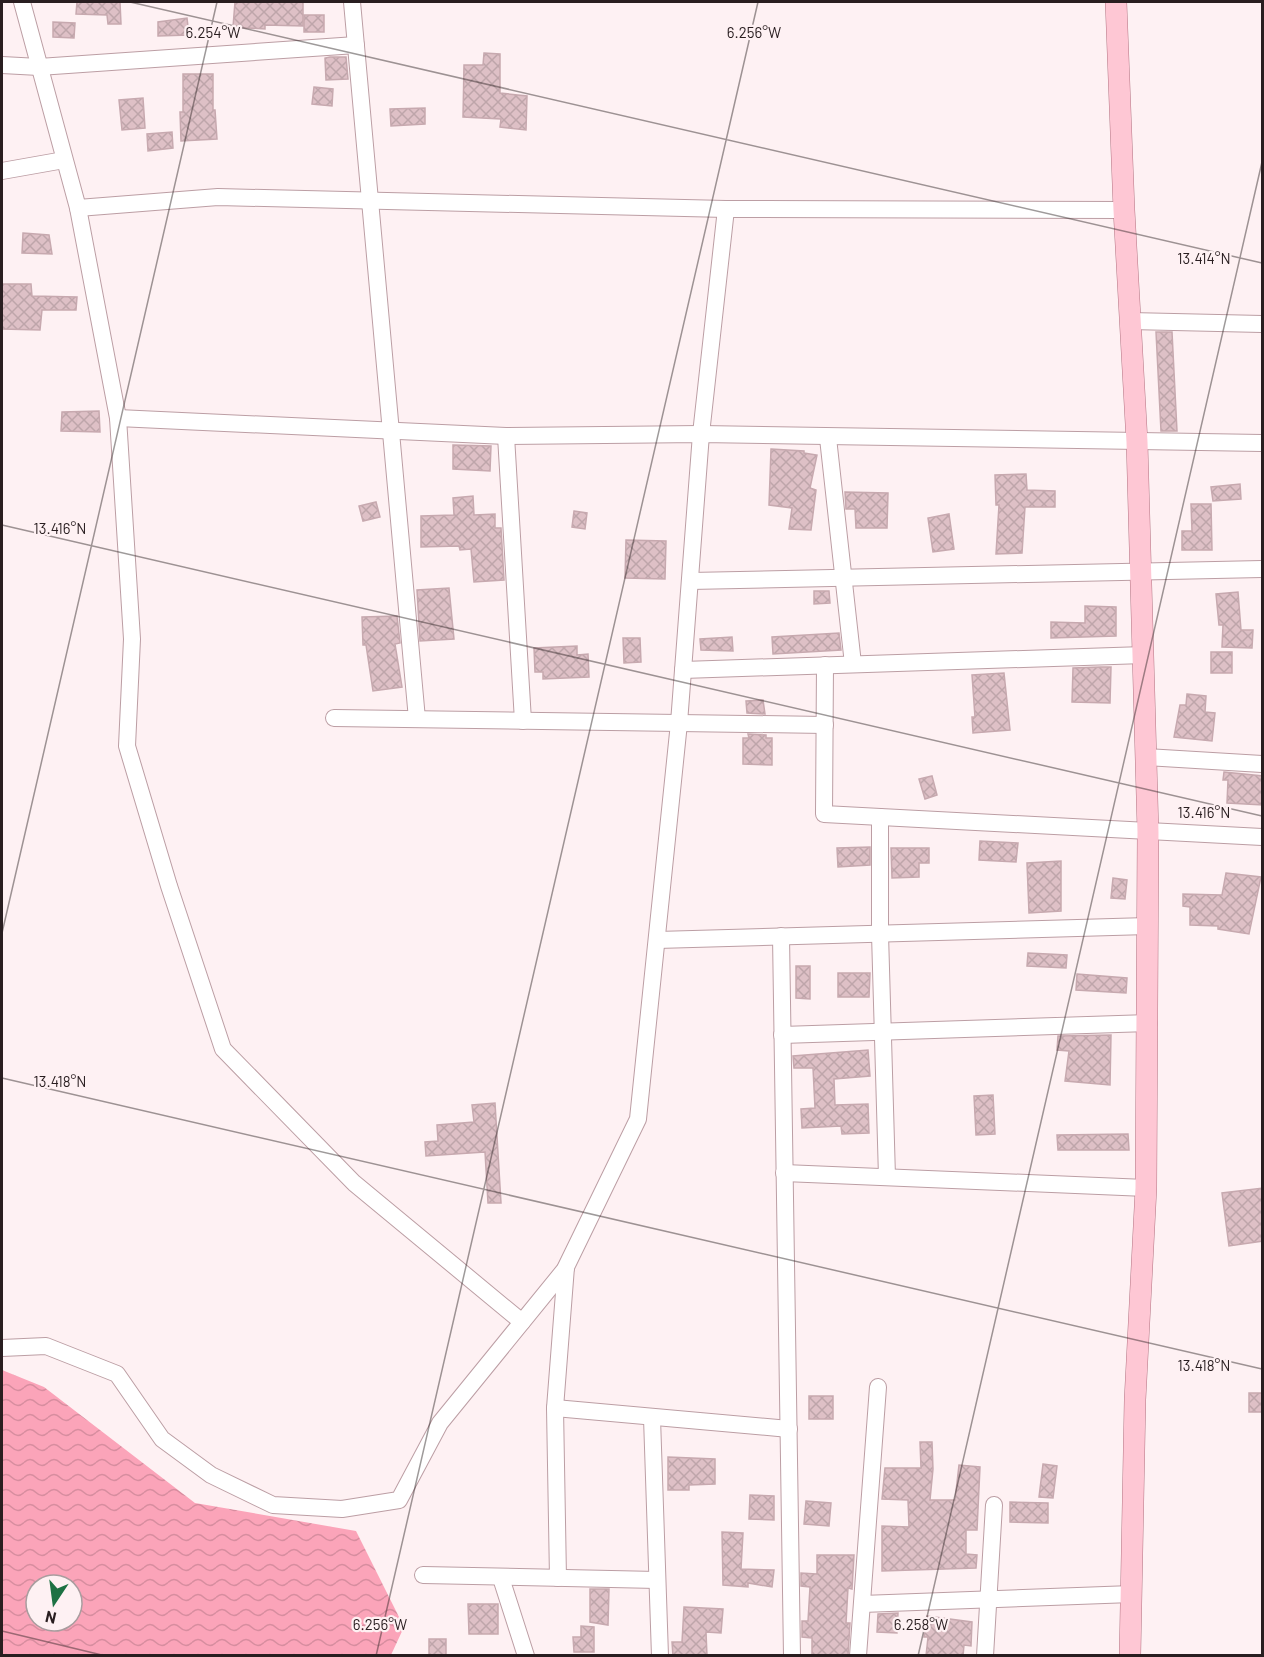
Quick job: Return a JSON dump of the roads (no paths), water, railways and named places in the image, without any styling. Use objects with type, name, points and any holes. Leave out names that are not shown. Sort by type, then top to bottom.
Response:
[{"type":"main road","points":[[1116,2],[1124,210],[1137,442],[1149,926],[1146,1188],[1135,1400],[1130,1656]]},
{"type":"street","points":[[22,2],[78,208],[118,418],[132,639],[127,746],[169,886],[223,1049],[354,1183],[522,1322]]},
{"type":"street","points":[[352,2],[372,202],[417,719]]},
{"type":"street","points":[[2,65],[39,67],[356,45]]},
{"type":"street","points":[[2,171],[64,160]]},
{"type":"street","points":[[78,208],[218,197],[726,209],[1124,210]]},
{"type":"street","points":[[2,1348],[46,1346],[117,1374],[162,1439],[211,1475],[273,1505],[342,1509],[399,1500],[440,1423],[566,1267],[638,1119],[679,723],[701,434],[726,209]]},
{"type":"street","points":[[1130,321],[1263,324]]},
{"type":"street","points":[[118,418],[506,436],[701,434],[828,438],[1263,443]]},
{"type":"street","points":[[506,436],[523,721]]},
{"type":"street","points":[[828,438],[853,664]]},
{"type":"street","points":[[690,581],[1263,569]]},
{"type":"street","points":[[683,670],[1144,655]]},
{"type":"street","points":[[825,665],[824,814],[1263,837]]},
{"type":"street","points":[[334,718],[825,725]]},
{"type":"street","points":[[1146,758],[1263,764]]},
{"type":"street","points":[[880,817],[880,934],[887,1177]]},
{"type":"street","points":[[657,940],[1149,926]]},
{"type":"street","points":[[781,936],[792,1656]]},
{"type":"street","points":[[782,1035],[1149,1023]]},
{"type":"street","points":[[784,1173],[1146,1188]]},
{"type":"street","points":[[558,1578],[555,1408],[566,1267]]},
{"type":"street","points":[[858,1656],[878,1387]]},
{"type":"street","points":[[555,1408],[789,1429]]},
{"type":"street","points":[[652,1418],[660,1656]]},
{"type":"street","points":[[985,1656],[994,1505]]},
{"type":"street","points":[[423,1575],[657,1580]]},
{"type":"street","points":[[501,1578],[526,1656]]},
{"type":"street","points":[[862,1604],[1132,1594]]},
{"type":"water","points":[[2,1370],[44,1387],[195,1503],[356,1531],[404,1627],[391,1655],[2,1655]]}]
